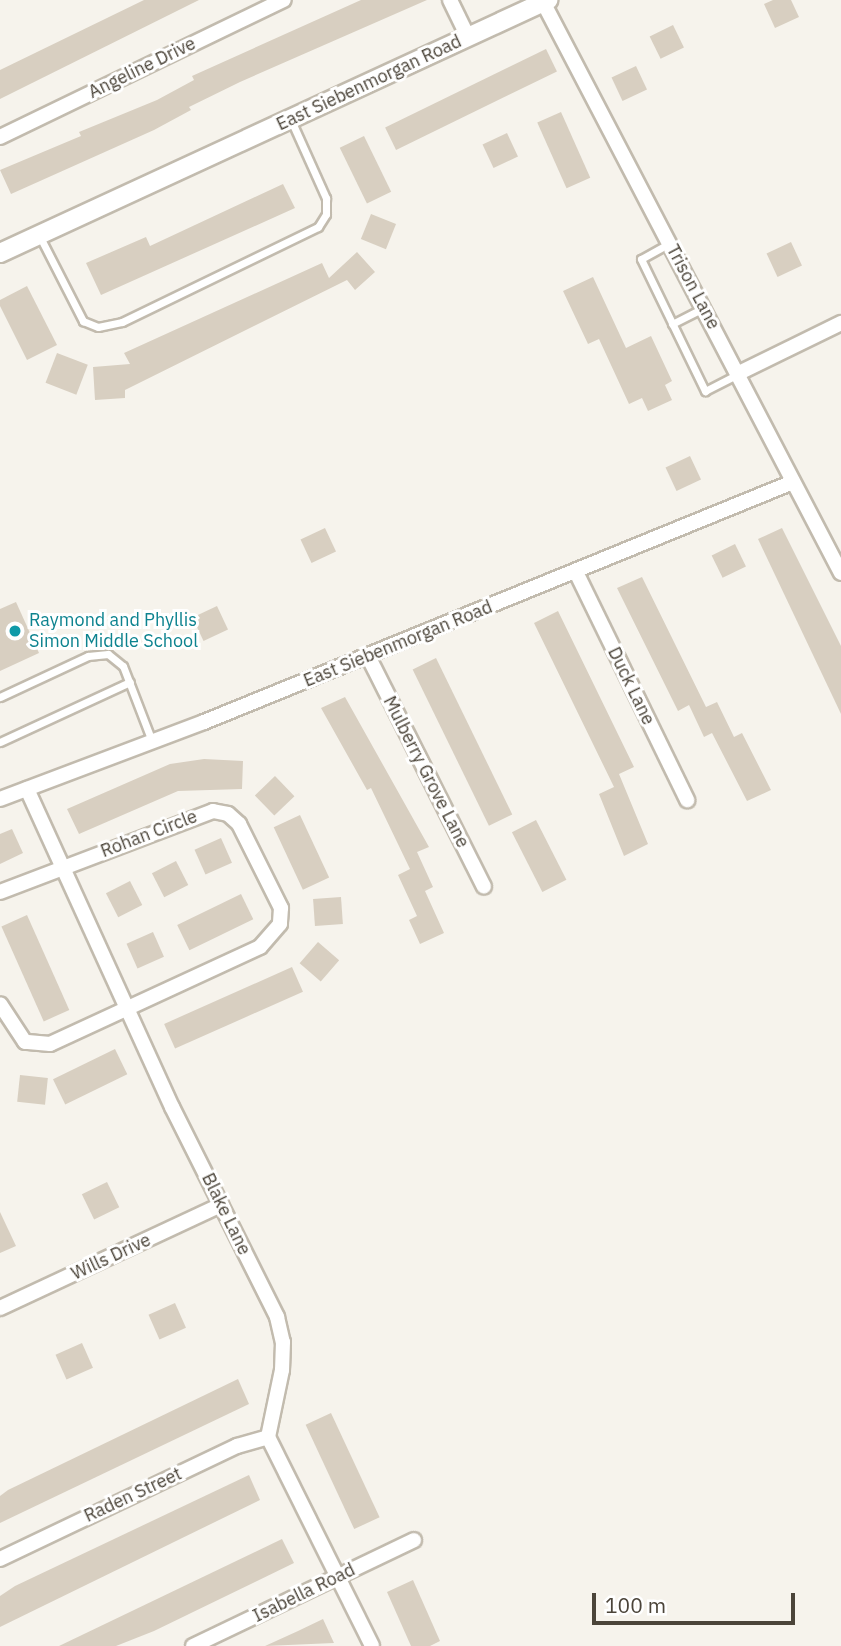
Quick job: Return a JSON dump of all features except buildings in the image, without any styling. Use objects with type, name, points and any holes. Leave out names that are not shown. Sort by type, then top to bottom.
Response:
[{"type":"street","name":"Angeline Drive","points":[[0,137],[284,0]]},
{"type":"street","points":[[450,0],[468,37]]},
{"type":"street","name":"East Siebenmorgan Road","points":[[0,253],[546,1]]},
{"type":"street","name":"Trison Lane","points":[[546,1],[841,573]]},
{"type":"street","points":[[739,373],[841,323]]},
{"type":"street","name":"East Siebenmorgan Road","points":[[0,799],[368,656],[793,482]]},
{"type":"street","name":"Duck Lane","points":[[576,572],[687,800]]},
{"type":"street","name":"Mulberry Grove Lane","points":[[368,656],[484,887]]},
{"type":"street","name":"Blake Lane","points":[[27,789],[127,1009],[277,1317],[283,1342],[282,1370],[268,1437]]},
{"type":"street","name":"Rohan Circle","points":[[0,892],[213,811],[228,814],[239,824],[276,892],[280,924],[260,947],[127,1009],[38,1046],[16,1034],[0,1004]]},
{"type":"street","name":"Wills Drive","points":[[0,1308],[221,1205]]},
{"type":"street","points":[[268,1437],[372,1646]]},
{"type":"street","name":"Raden Street","points":[[0,1559],[237,1446],[268,1437]]},
{"type":"street","name":"Isabella Road","points":[[193,1646],[414,1540]]},
{"type":"lane","points":[[39,235],[83,321],[97,327],[122,322],[318,227],[326,214],[326,198],[291,119]]},
{"type":"lane","points":[[670,243],[640,259],[705,391],[739,373]]},
{"type":"lane","points":[[672,324],[704,307]]},
{"type":"lane","points":[[0,697],[95,654],[108,654],[119,660],[152,741]]},
{"type":"lane","points":[[0,742],[130,682]]},
{"type":"place","name":"Raymond and Phyllis Simon Middle School","points":[[15,631]]}]
